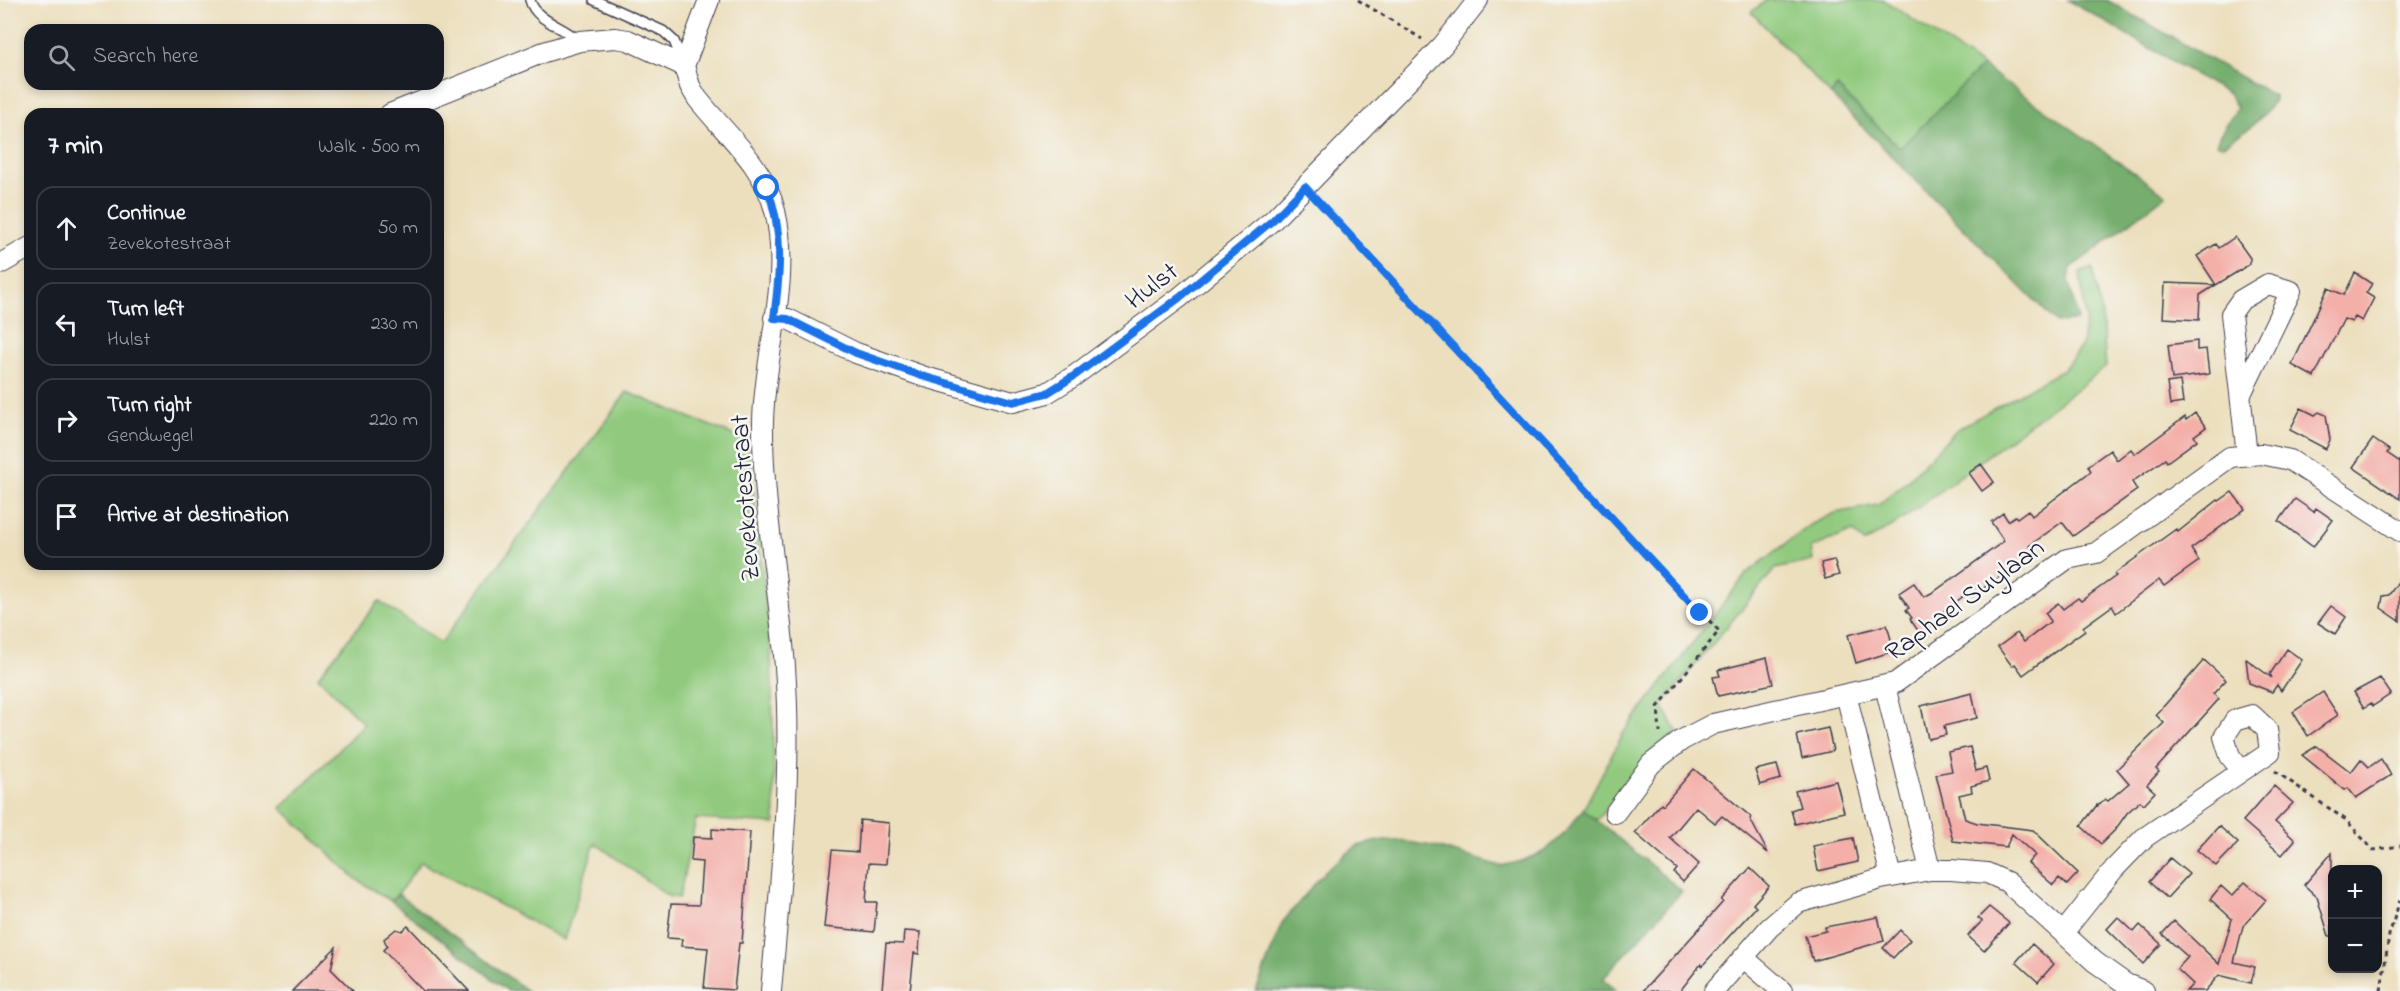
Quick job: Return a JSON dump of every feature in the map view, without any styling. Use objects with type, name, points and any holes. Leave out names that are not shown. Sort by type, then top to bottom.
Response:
[{"type":"street","points":[[405,108],[544,52],[580,41],[615,38],[628,40],[684,66],[709,0]]},
{"type":"street","name":"Hulst","points":[[774,318],[788,319],[856,353],[922,376],[1013,402],[1047,393],[1074,376],[1179,298],[1273,220],[1443,45],[1478,0]]},
{"type":"street","name":"Zevekotestraat","points":[[684,66],[690,86],[697,98],[760,174],[771,198],[779,232],[781,270],[763,420],[764,462],[785,668],[787,724],[786,795],[771,991]]},
{"type":"street","points":[[0,264],[24,251]]},
{"type":"street","points":[[2241,394],[2291,291],[2268,284],[2241,300],[2231,314],[2247,455]]},
{"type":"street","name":"Raphael Suylaan","points":[[1615,813],[1652,764],[1682,740],[1713,724],[1895,683],[2067,559],[2096,553],[2230,457],[2261,454],[2290,460],[2400,531]]},
{"type":"street","points":[[1885,686],[1930,870]]},
{"type":"street","points":[[1846,694],[1891,877]]},
{"type":"street","points":[[2063,933],[2114,869],[2144,838],[2270,752],[2267,729],[2252,715],[2235,720],[2224,737],[2230,756],[2242,771]]},
{"type":"street","points":[[1714,991],[1769,928],[1798,903],[1891,877],[1930,870],[1987,873],[2007,882],[2095,962],[2126,984],[2144,991]]},
{"type":"street","points":[[1744,958],[1782,991]]},
{"type":"lane","points":[[530,0],[537,14],[570,32],[580,41]]},
{"type":"lane","points":[[594,0],[663,31],[674,41],[684,66]]},
{"type":"path","points":[[1358,0],[1426,42]]},
{"type":"path","points":[[1305,187],[1719,631],[1658,707],[1659,728],[1667,752]]},
{"type":"path","points":[[2259,759],[2346,820],[2373,850],[2400,846]]},
{"type":"path","points":[[2381,991],[2389,935],[2400,900]]},
{"type":"green space","points":[[1767,0],[1884,0],[1982,66],[1900,149],[1837,87],[1831,95],[1751,12]]},
{"type":"green space","points":[[2068,0],[2107,0],[2274,96],[2274,101],[2263,115],[2245,131],[2224,145],[2216,144],[2237,109],[2230,95]]},
{"type":"green space","points":[[1982,66],[2166,195],[2071,268],[2068,279],[2078,320],[2057,323],[1831,95],[1837,87],[1900,148]]},
{"type":"green space","points":[[2092,268],[2102,315],[2106,367],[1899,522],[1864,543],[1853,531],[1811,548],[1813,561],[1775,569],[1662,705],[1678,733],[1657,747],[1597,820],[1583,810],[1624,732],[1747,573],[1812,524],[1835,513],[1878,505],[1904,484],[1957,429],[2064,369],[2082,345],[2086,319],[2080,273]]},
{"type":"green space","points":[[627,392],[748,441],[771,646],[775,824],[696,819],[679,898],[668,896],[595,843],[564,940],[421,862],[391,901],[356,879],[281,808],[364,724],[318,677],[379,601],[441,643]]},
{"type":"green space","points":[[1583,809],[1682,891],[1603,979],[1617,991],[1256,991],[1282,923],[1325,871],[1357,846],[1379,841],[1402,841],[1432,846],[1501,866],[1522,861],[1545,851],[1565,833]]},
{"type":"green space","points":[[398,894],[527,991],[508,991],[391,901]]},
{"type":"building","points":[[2235,237],[2250,258],[2250,264],[2216,285],[2197,256],[2216,244],[2219,248]]},
{"type":"building","points":[[2355,273],[2372,284],[2366,293],[2374,298],[2362,321],[2355,317],[2352,322],[2344,319],[2314,377],[2292,365],[2328,288],[2344,295]]},
{"type":"building","points":[[2165,283],[2216,285],[2200,295],[2199,320],[2163,318]]},
{"type":"building","points":[[2197,341],[2197,350],[2206,349],[2209,374],[2172,379],[2168,345]]},
{"type":"building","points":[[2180,381],[2183,403],[2170,405],[2167,383]]},
{"type":"building","points":[[2301,408],[2315,415],[2319,412],[2326,415],[2330,440],[2326,449],[2290,430]]},
{"type":"building","points":[[2195,413],[2206,427],[2194,436],[2197,440],[2167,462],[2165,459],[2132,482],[2137,490],[2073,536],[2062,522],[2029,546],[2034,553],[1972,596],[1969,592],[1944,611],[1948,615],[1921,635],[1910,619],[1912,618],[1906,610],[1909,608],[1899,593],[1914,583],[1924,597],[1935,591],[2004,541],[1991,522],[2003,513],[2008,521],[2028,510],[2032,516],[2091,471],[2088,466],[2110,450],[2117,460],[2131,449],[2135,454],[2185,417],[2186,420]]},
{"type":"building","points":[[2373,439],[2389,450],[2387,453],[2400,462],[2400,499],[2353,467]]},
{"type":"building","points":[[1981,464],[1994,482],[1982,491],[1969,473]]},
{"type":"building","points":[[2232,492],[2245,509],[2191,549],[2199,561],[2164,586],[2159,580],[2116,613],[2112,606],[2083,627],[2085,630],[2023,675],[2015,664],[2012,666],[1998,647],[2017,633],[2024,642],[2051,621],[2045,613],[2058,603],[2063,609],[2078,598],[2081,601],[2144,552],[2176,529],[2178,532],[2218,500]]},
{"type":"building","points":[[2295,499],[2314,512],[2316,508],[2333,520],[2313,547],[2279,521]]},
{"type":"building","points":[[1834,560],[1839,575],[1825,579],[1821,563]]},
{"type":"building","points":[[2400,579],[2400,621],[2381,608],[2383,596],[2389,595]]},
{"type":"building","points":[[2331,606],[2346,617],[2335,634],[2318,623]]},
{"type":"building","points":[[1887,625],[1894,651],[1856,663],[1848,635]]},
{"type":"building","points":[[2287,649],[2302,660],[2281,691],[2277,685],[2272,692],[2249,683],[2246,659],[2272,678],[2270,674]]},
{"type":"building","points":[[1767,658],[1773,684],[1718,696],[1713,677],[1720,676],[1718,670]]},
{"type":"building","points":[[2204,660],[2226,680],[2213,694],[2219,699],[2156,769],[2159,772],[2147,785],[2155,792],[2144,804],[2140,801],[2127,813],[2101,844],[2081,826],[2097,805],[2105,799],[2108,801],[2129,783],[2117,769],[2164,723],[2156,715]]},
{"type":"building","points":[[2380,678],[2391,694],[2373,706],[2371,703],[2364,708],[2354,692]]},
{"type":"building","points":[[2323,692],[2338,715],[2308,736],[2293,712]]},
{"type":"building","points":[[1972,693],[1977,718],[1944,726],[1946,735],[1928,739],[1921,706]]},
{"type":"building","points":[[1828,728],[1833,751],[1802,758],[1797,735]]},
{"type":"building","points":[[2317,746],[2351,772],[2361,759],[2369,767],[2381,759],[2391,775],[2356,798],[2348,788],[2345,790],[2302,755]]},
{"type":"building","points":[[1970,747],[1976,771],[1986,768],[1989,781],[1971,786],[1972,792],[1959,795],[1965,819],[1977,823],[2033,830],[2078,873],[2067,885],[2059,878],[2053,885],[2028,863],[2035,855],[2012,834],[2006,847],[1953,841],[1936,774],[1952,771],[1948,752]]},
{"type":"building","points":[[1777,765],[1781,779],[1760,785],[1755,770]]},
{"type":"building","points":[[1694,769],[1751,817],[1768,853],[1722,816],[1715,823],[1696,807],[1670,838],[1699,864],[1683,882],[1674,873],[1677,869],[1635,833]]},
{"type":"building","points":[[1836,781],[1844,812],[1795,824],[1791,810],[1800,807],[1795,791]]},
{"type":"building","points":[[2274,786],[2293,803],[2275,822],[2295,840],[2282,855],[2243,821]]},
{"type":"building","points":[[860,820],[889,823],[886,864],[869,863],[866,902],[877,902],[874,932],[824,927],[832,850],[858,852]]},
{"type":"building","points":[[2219,826],[2238,843],[2216,866],[2197,850]]},
{"type":"building","points":[[712,829],[750,832],[742,943],[739,943],[734,990],[704,988],[708,948],[681,946],[682,939],[667,938],[671,904],[699,905],[702,862],[691,861],[693,837],[712,838]]},
{"type":"building","points":[[1853,838],[1858,862],[1818,871],[1813,846]]},
{"type":"building","points":[[2332,853],[2332,865],[2328,865],[2328,933],[2317,897],[2304,885]]},
{"type":"building","points":[[2170,858],[2189,874],[2167,898],[2149,882]]},
{"type":"building","points":[[1750,868],[1769,886],[1753,904],[1756,907],[1702,966],[1701,964],[1680,991],[1643,991],[1723,902],[1721,900]]},
{"type":"building","points":[[2245,882],[2266,900],[2243,926],[2234,962],[2255,967],[2251,983],[2219,975],[2205,991],[2186,991],[2193,984],[2177,969],[2188,957],[2162,934],[2174,921],[2219,964],[2232,919],[2210,899],[2221,886],[2232,896]]},
{"type":"building","points":[[1989,907],[2009,923],[1984,951],[1968,936],[1982,921],[1978,918]]},
{"type":"building","points":[[1878,917],[1884,941],[1813,961],[1805,936],[1826,931],[1825,927]]},
{"type":"building","points":[[2118,917],[2134,932],[2140,925],[2161,944],[2143,964],[2107,929]]},
{"type":"building","points":[[408,926],[469,991],[423,991],[383,950],[387,946],[384,939],[396,929],[402,931]]},
{"type":"building","points":[[1900,930],[1910,940],[1893,958],[1883,948]]},
{"type":"building","points":[[904,931],[920,932],[919,954],[914,953],[910,991],[882,990],[886,943],[903,944]]},
{"type":"building","points":[[2032,944],[2054,964],[2038,982],[2016,962]]},
{"type":"building","points":[[336,947],[331,969],[353,991],[292,991]]},
{"type":"route","points":[[767,188],[775,210],[779,232],[781,270],[774,318],[788,319],[856,353],[922,376],[1013,402],[1047,393],[1074,376],[1179,298],[1273,220],[1305,187],[1700,613]]}]
